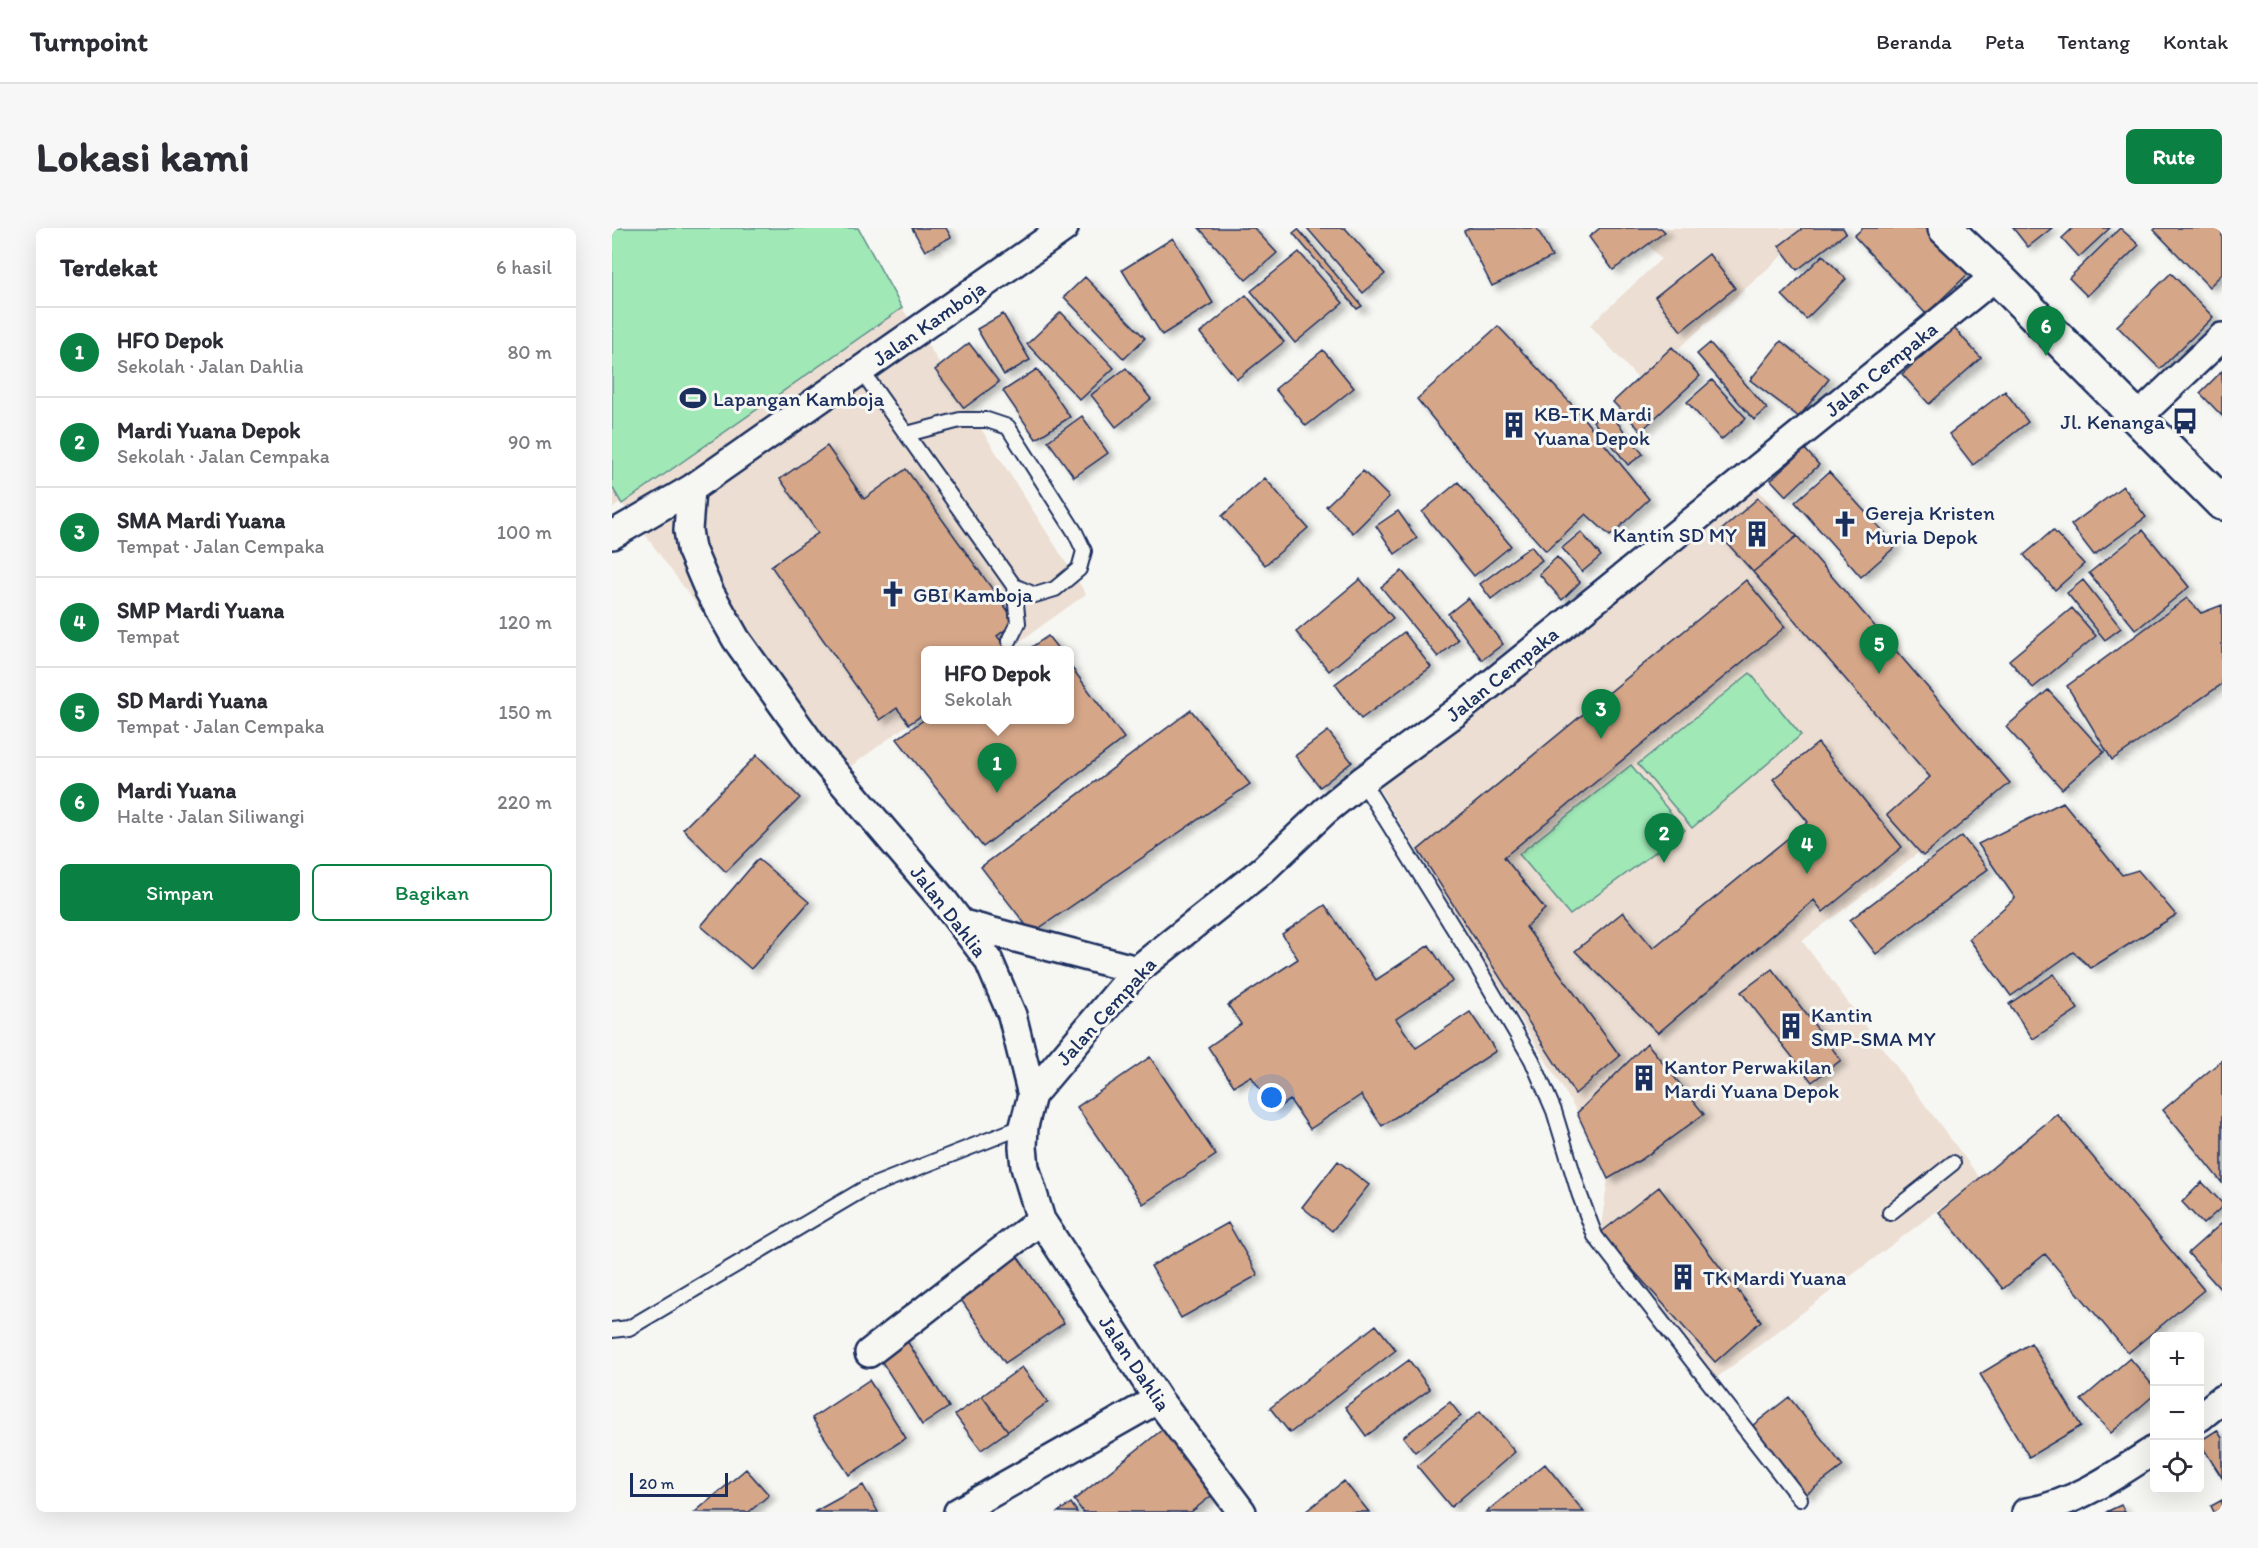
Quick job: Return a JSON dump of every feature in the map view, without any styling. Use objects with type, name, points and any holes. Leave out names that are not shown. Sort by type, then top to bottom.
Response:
[{"type":"main road","points":[[1945,228],[1996,276],[2222,503]]},
{"type":"street","name":"Jalan Kamboja","points":[[612,535],[691,489],[1064,228]]},
{"type":"street","name":"Jalan Cempaka","points":[[1032,1095],[1137,970],[1264,869],[1325,811],[1362,781],[1455,713],[1996,276]]},
{"type":"street","points":[[2137,418],[2222,337]]},
{"type":"street","name":"Jalan Dahlia","points":[[691,489],[688,530],[691,549],[709,591],[736,639],[816,751],[963,924],[988,959],[1012,1015],[1032,1095],[1024,1126],[1025,1167],[1041,1220],[1158,1399],[1242,1512]]},
{"type":"street","points":[[963,924],[1137,970]]},
{"type":"street","points":[[869,1353],[1041,1220]]},
{"type":"street","points":[[958,1512],[1158,1399]]},
{"type":"street","points":[[2204,1413],[2222,1399]]},
{"type":"street","points":[[2026,1512],[2070,1498],[2108,1479],[2150,1453]]},
{"type":"lane","points":[[861,370],[1014,586],[1018,623],[1009,640]]},
{"type":"lane","points":[[907,434],[960,420],[987,420],[1008,428],[1075,532],[1084,551],[1079,569],[1055,589],[1035,595],[1014,586]]},
{"type":"lane","points":[[1362,781],[1474,961],[1532,1060],[1554,1111],[1579,1193],[1595,1236],[1800,1499]]},
{"type":"lane","points":[[612,1330],[629,1328],[864,1189],[1024,1126]]},
{"type":"lane","points":[[1890,1213],[1953,1163]]},
{"type":"shaded area","points":[[612,228],[846,228],[929,347],[1086,594],[1014,646],[921,646],[921,715],[828,783],[621,502],[612,509]]},
{"type":"shaded area","points":[[1633,228],[1813,228],[1641,382],[1590,325],[1661,259]]},
{"type":"shaded area","points":[[1755,486],[2010,783],[1802,941],[1980,1178],[1715,1379],[1600,1233],[1608,1179],[1578,1113],[1377,786]]},
{"type":"green space","name":"Lapangan Kamboja","points":[[612,228],[858,228],[902,308],[622,504],[612,487]]},
{"type":"green space","points":[[1750,673],[1801,735],[1692,828],[1638,764]]},
{"type":"green space","points":[[1631,765],[1685,830],[1570,915],[1519,854]]},
{"type":"building","points":[[912,228],[946,228],[951,237],[925,251]]},
{"type":"building","points":[[1199,228],[1254,228],[1277,253],[1246,280]]},
{"type":"building","points":[[1307,228],[1345,228],[1385,274],[1363,293]]},
{"type":"building","points":[[1470,228],[1537,228],[1552,257],[1492,286],[1464,231]]},
{"type":"building","points":[[1600,228],[1661,228],[1665,232],[1613,270],[1589,237]]},
{"type":"building","points":[[1803,228],[1843,228],[1846,233],[1797,270],[1779,246]]},
{"type":"building","points":[[1863,228],[1927,228],[1969,273],[1926,314],[1854,236]]},
{"type":"building","points":[[2013,228],[2052,228],[2028,247]]},
{"type":"building","points":[[2073,228],[2110,228],[2079,257],[2062,238]]},
{"type":"building","points":[[2120,228],[2139,245],[2087,296],[2069,278]]},
{"type":"building","points":[[2156,228],[2222,228],[2222,274],[2209,287],[2154,230]]},
{"type":"building","points":[[1298,229],[1362,306],[1357,309],[1293,233]]},
{"type":"building","points":[[1173,238],[1213,303],[1162,335],[1122,270]]},
{"type":"building","points":[[1299,252],[1343,303],[1295,343],[1251,291]]},
{"type":"building","points":[[1709,254],[1735,288],[1681,331],[1655,297]]},
{"type":"building","points":[[1823,255],[1846,279],[1806,319],[1782,295]]},
{"type":"building","points":[[2171,273],[2213,317],[2160,369],[2117,326]]},
{"type":"building","points":[[1085,277],[1145,338],[1124,359],[1064,297]]},
{"type":"building","points":[[1246,295],[1284,342],[1237,379],[1200,333]]},
{"type":"building","points":[[1061,312],[1114,368],[1080,400],[1027,344]]},
{"type":"building","points":[[1003,314],[1030,360],[1004,375],[977,329]]},
{"type":"building","name":"KB-TK Mardi Yuana Depok","points":[[1498,326],[1576,409],[1649,499],[1610,536],[1586,514],[1546,551],[1496,496],[1417,399]]},
{"type":"building","points":[[1954,328],[1981,358],[1929,404],[1902,374]]},
{"type":"building","points":[[1781,341],[1829,379],[1799,417],[1750,380]]},
{"type":"building","points":[[969,343],[999,382],[964,408],[935,370]]},
{"type":"building","points":[[1710,343],[1767,409],[1754,420],[1697,354]]},
{"type":"building","points":[[1672,347],[1700,376],[1641,431],[1613,402]]},
{"type":"building","points":[[1323,350],[1354,388],[1306,426],[1275,389]]},
{"type":"building","points":[[1126,368],[1151,399],[1116,427],[1091,395]]},
{"type":"building","points":[[1037,369],[1070,417],[1036,439],[1003,391]]},
{"type":"building","points":[[2222,371],[2222,416],[2200,393]]},
{"type":"building","points":[[1712,380],[1746,418],[1721,440],[1687,402]]},
{"type":"building","points":[[2005,391],[2028,422],[1973,465],[1949,434]]},
{"type":"building","points":[[1607,410],[1643,454],[1628,465],[1593,421]]},
{"type":"building","points":[[1082,416],[1108,453],[1074,477],[1048,441]]},
{"type":"building","name":"GBI Kamboja","points":[[827,446],[864,499],[906,469],[1016,622],[997,636],[1005,646],[921,646],[921,716],[909,724],[897,708],[880,720],[771,566],[818,533],[780,479]]},
{"type":"building","points":[[1805,449],[1819,465],[1786,496],[1771,480]]},
{"type":"building","points":[[1363,471],[1389,497],[1353,533],[1326,506]]},
{"type":"building","name":"Gereja Kristen Muria Depok","points":[[1829,472],[1896,546],[1861,577],[1795,502]]},
{"type":"building","points":[[1265,478],[1308,528],[1265,565],[1222,516]]},
{"type":"building","points":[[1458,482],[1511,546],[1474,576],[1422,512]]},
{"type":"building","points":[[2123,486],[2146,517],[2094,555],[2071,525]]},
{"type":"building","name":"Kantin SD MY","points":[[1758,498],[1797,536],[1753,572],[1718,533]]},
{"type":"building","points":[[1398,511],[1417,538],[1395,554],[1376,526]]},
{"type":"building","points":[[2053,530],[2084,564],[2055,590],[2024,555]]},
{"type":"building","points":[[2143,530],[2189,587],[2136,630],[2089,573]]},
{"type":"building","points":[[1581,532],[1601,556],[1582,572],[1562,548]]},
{"type":"building","points":[[1797,536],[2010,783],[1923,856],[1887,815],[1930,777],[1753,572]]},
{"type":"building","points":[[1531,546],[1542,560],[1491,599],[1480,584]]},
{"type":"building","points":[[1557,557],[1580,582],[1562,600],[1539,574]]},
{"type":"building","points":[[1402,571],[1458,640],[1438,657],[1381,587]]},
{"type":"building","points":[[1360,579],[1393,618],[1329,671],[1296,632]]},
{"type":"building","points":[[1746,580],[1785,627],[1504,857],[1545,909],[1526,927],[1620,1056],[1575,1094],[1418,850]]},
{"type":"building","points":[[2083,580],[2121,628],[2105,640],[2067,593]]},
{"type":"building","points":[[1468,598],[1503,644],[1482,660],[1448,614]]},
{"type":"building","points":[[2187,598],[2201,613],[2222,605],[2222,684],[2112,760],[2067,686]]},
{"type":"building","points":[[2072,608],[2096,636],[2033,688],[2009,660]]},
{"type":"building","points":[[1404,632],[1431,667],[1361,719],[1335,684]]},
{"type":"building","points":[[1048,636],[1056,646],[1033,646]]},
{"type":"building","points":[[1074,671],[1124,738],[983,847],[897,739],[921,722],[921,724],[1074,724]]},
{"type":"building","points":[[2048,690],[2104,752],[2062,789],[2006,727]]},
{"type":"building","points":[[1191,710],[1250,784],[1032,933],[981,867]]},
{"type":"building","points":[[1328,731],[1352,762],[1320,787],[1295,756]]},
{"type":"building","points":[[1818,743],[1902,847],[1823,912],[1814,900],[1658,1033],[1575,951],[1623,912],[1653,948],[1808,822],[1773,779]]},
{"type":"building","points":[[757,755],[800,798],[726,872],[683,829]]},
{"type":"building","points":[[2063,802],[2122,875],[2138,870],[2176,915],[2091,968],[2073,952],[2011,996],[1969,939],[2015,898],[1978,844]]},
{"type":"building","points":[[1962,836],[1988,869],[1876,954],[1850,920]]},
{"type":"building","points":[[758,859],[809,902],[751,969],[701,926]]},
{"type":"building","points":[[1325,905],[1376,980],[1429,945],[1453,981],[1396,1019],[1416,1048],[1470,1012],[1496,1051],[1382,1126],[1361,1095],[1310,1129],[1290,1100],[1274,1110],[1251,1076],[1234,1086],[1208,1047],[1241,1024],[1228,1005],[1298,959],[1282,934]]},
{"type":"building","name":"Kantin SMP-SMA MY","points":[[1772,969],[1841,1060],[1812,1082],[1741,992]]},
{"type":"building","points":[[2054,974],[2078,1009],[2033,1039],[2009,1004]]},
{"type":"building","name":"Kantor Perwakilan Mardi Yuana Depok","points":[[1647,1043],[1704,1114],[1642,1159],[1608,1179],[1577,1113]]},
{"type":"building","points":[[1150,1057],[1216,1155],[1143,1204],[1077,1107]]},
{"type":"building","points":[[2222,1060],[2222,1183],[2163,1110]]},
{"type":"building","points":[[2057,1114],[2204,1290],[2153,1332],[2150,1332],[2150,1335],[2128,1353],[2045,1254],[2003,1289],[1939,1212]]},
{"type":"building","points":[[1338,1161],[1369,1185],[1332,1231],[1302,1207]]},
{"type":"building","points":[[2202,1182],[2222,1203],[2222,1207],[2203,1224],[2182,1202]]},
{"type":"building","name":"TK Mardi Yuana","points":[[1659,1187],[1761,1321],[1715,1362],[1600,1233]]},
{"type":"building","points":[[1228,1223],[1258,1275],[1181,1318],[1151,1266]]},
{"type":"building","points":[[2222,1223],[2222,1291],[2188,1253]]},
{"type":"building","points":[[1015,1253],[1064,1323],[1005,1363],[957,1294]]},
{"type":"building","points":[[1376,1325],[1396,1350],[1290,1433],[1270,1408]]},
{"type":"building","points":[[902,1333],[949,1407],[922,1425],[875,1351]]},
{"type":"building","points":[[2031,1343],[2081,1426],[2029,1457],[1980,1374]]},
{"type":"building","points":[[2130,1358],[2150,1382],[2150,1399],[2111,1433],[2081,1400]]},
{"type":"building","points":[[1409,1360],[1430,1389],[1366,1436],[1345,1407]]},
{"type":"building","points":[[1022,1367],[1048,1402],[1008,1431],[982,1396]]},
{"type":"building","points":[[869,1380],[906,1438],[849,1475],[812,1418]]},
{"type":"building","points":[[982,1396],[1008,1431],[981,1450],[955,1415]]},
{"type":"building","points":[[1789,1397],[1843,1466],[1805,1495],[1752,1426]]},
{"type":"building","points":[[1450,1402],[1461,1416],[1415,1452],[1403,1437]]},
{"type":"building","points":[[1480,1411],[1515,1452],[1451,1507],[1417,1466]]},
{"type":"building","points":[[1163,1429],[1215,1493],[1191,1512],[1083,1512],[1074,1500]]},
{"type":"building","points":[[2217,1430],[2222,1438],[2222,1478],[2204,1449],[2204,1438]]},
{"type":"building","points":[[1545,1464],[1584,1512],[1486,1512]]},
{"type":"building","points":[[746,1469],[769,1495],[749,1512],[695,1512]]},
{"type":"building","points":[[1344,1481],[1369,1512],[1305,1512]]},
{"type":"building","points":[[863,1485],[878,1512],[814,1512]]},
{"type":"building","points":[[2222,1500],[2222,1512],[2214,1512],[2211,1506]]},
{"type":"building","points":[[1071,1503],[1077,1512],[1058,1512]]},
{"type":"building","points":[[2121,1505],[2125,1512],[2106,1512]]},
{"type":"place","name":"Mardi Yuana","points":[[2046,356]]},
{"type":"place","name":"Lapangan Kamboja","points":[[693,398]]},
{"type":"place","name":"Jl. Kenanga","points":[[2185,421]]},
{"type":"place","name":"KB-TK Mardi Yuana Depok","points":[[1514,425]]},
{"type":"place","name":"Gereja Kristen Muria Depok","points":[[1845,524]]},
{"type":"place","name":"Kantin SD MY","points":[[1757,534]]},
{"type":"place","name":"GBI Kamboja","points":[[893,594]]},
{"type":"place","name":"SD Mardi Yuana","points":[[1879,674]]},
{"type":"place","name":"SMA Mardi Yuana","points":[[1601,739]]},
{"type":"place","name":"HFO Depok","points":[[997,793]]},
{"type":"place","name":"Mardi Yuana Depok","points":[[1664,863]]},
{"type":"place","name":"SMP Mardi Yuana","points":[[1807,874]]},
{"type":"place","name":"Kantin SMP-SMA MY","points":[[1791,1026]]},
{"type":"place","name":"Kantor Perwakilan Mardi Yuana Depok","points":[[1644,1078]]},
{"type":"place","name":"TK Mardi Yuana","points":[[1683,1277]]}]
